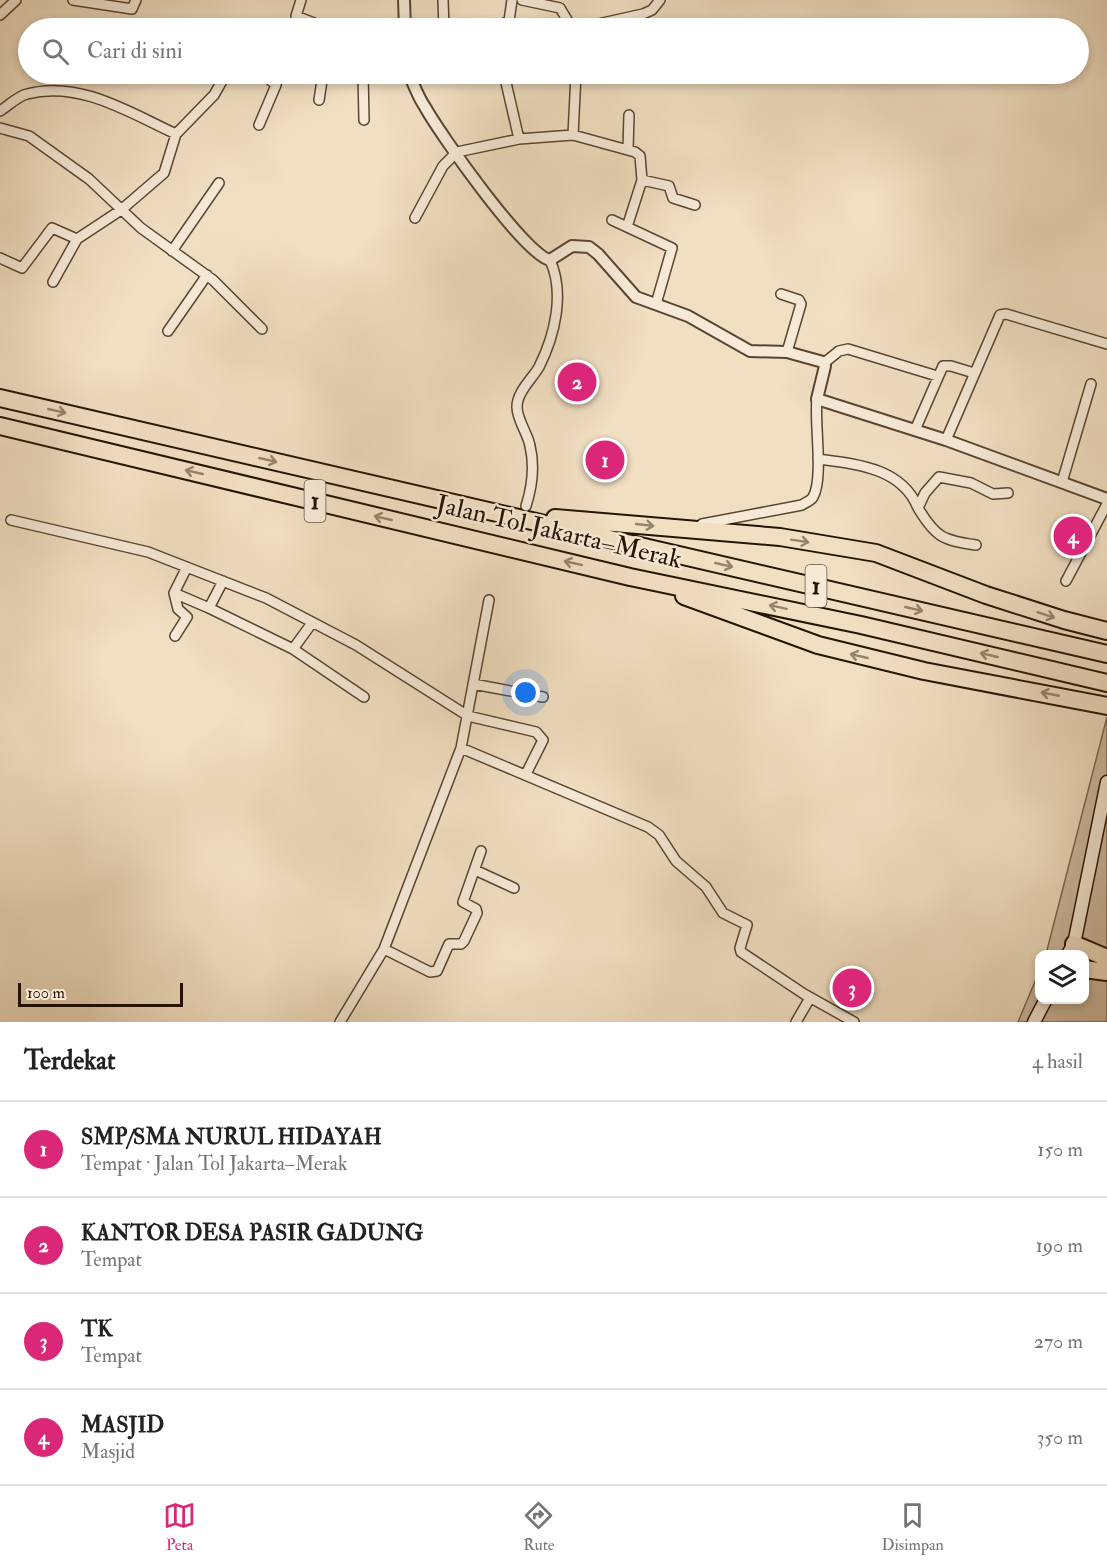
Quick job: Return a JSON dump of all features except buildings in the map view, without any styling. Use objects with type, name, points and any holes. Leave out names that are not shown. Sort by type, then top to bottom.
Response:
[{"type":"highway","name":"Jalan Tol Jakarta–Merak","points":[[0,398],[525,512],[1107,654]]},
{"type":"highway","name":"Jalan Tol Jakarta–Merak","points":[[0,426],[630,577],[861,624],[1107,683]]},
{"type":"highway","points":[[525,512],[780,537],[876,553],[986,595],[1107,631]]},
{"type":"highway","points":[[630,577],[818,645],[924,671],[1107,706]]},
{"type":"highway","points":[[1071,949],[1107,958]]},
{"type":"highway","points":[[1089,970],[1107,972]]},
{"type":"main road","points":[[1071,949],[1107,782]]},
{"type":"main road","points":[[1034,1022],[1043,1004]]},
{"type":"street","points":[[0,15],[14,5],[16,0]]},
{"type":"street","points":[[73,0],[132,9],[136,0]]},
{"type":"street","points":[[301,0],[296,16],[301,18]]},
{"type":"street","points":[[404,0],[405,18]]},
{"type":"street","points":[[443,0],[444,18]]},
{"type":"street","points":[[509,18],[512,0]]},
{"type":"street","points":[[522,0],[560,8],[566,18]]},
{"type":"street","points":[[625,18],[652,10],[660,0]]},
{"type":"street","points":[[53,282],[77,239],[121,210],[164,173],[176,134],[214,95],[220,84]]},
{"type":"street","points":[[259,125],[275,84]]},
{"type":"street","points":[[319,100],[321,84]]},
{"type":"street","points":[[363,84],[364,120]]},
{"type":"street","points":[[414,84],[423,105],[515,232],[537,254],[550,260],[557,282],[557,307],[551,338],[538,367],[519,396],[516,409],[530,446],[533,475],[525,512]]},
{"type":"street","points":[[506,84],[519,139]]},
{"type":"street","points":[[573,135],[576,84]]},
{"type":"street","points":[[0,111],[27,94],[74,92],[114,105],[176,134]]},
{"type":"street","points":[[628,149],[629,115]]},
{"type":"street","points":[[0,128],[38,141],[89,179],[121,210],[172,251],[207,275],[262,329]]},
{"type":"street","points":[[415,218],[443,166],[457,152],[519,139],[573,135],[628,149],[640,156],[642,180],[627,227]]},
{"type":"street","points":[[642,180],[669,186],[673,198],[695,205]]},
{"type":"street","points":[[172,251],[219,183]]},
{"type":"street","points":[[612,220],[672,248],[656,304]]},
{"type":"street","points":[[0,258],[22,268],[52,228],[77,239]]},
{"type":"street","points":[[550,260],[572,246],[590,248],[636,297],[688,316],[750,351],[787,352],[824,363]]},
{"type":"street","points":[[168,331],[207,275]]},
{"type":"street","points":[[781,294],[799,300],[801,304],[787,352]]},
{"type":"street","points":[[946,440],[1000,315],[1006,314],[1107,344]]},
{"type":"street","points":[[680,528],[802,504],[814,495],[818,459],[817,400],[824,363],[839,351],[848,349],[937,375]]},
{"type":"street","points":[[915,430],[937,375],[946,365],[974,373]]},
{"type":"street","points":[[1062,482],[1091,384]]},
{"type":"street","points":[[817,400],[946,440],[1107,499]]},
{"type":"street","points":[[818,459],[864,466],[895,478],[909,489],[930,528],[941,538],[976,545]]},
{"type":"street","points":[[918,508],[925,493],[939,477],[971,483],[993,494],[1008,493]]},
{"type":"street","points":[[1066,581],[1107,504]]},
{"type":"street","points":[[11,520],[148,552],[266,598],[356,645],[468,716],[536,732],[542,737],[542,746],[526,774]]},
{"type":"street","points":[[174,636],[187,617],[178,609],[174,593],[187,567]]},
{"type":"street","points":[[209,608],[223,581]]},
{"type":"street","points":[[174,593],[293,649],[364,697]]},
{"type":"street","points":[[340,1022],[384,949],[461,748],[489,600]]},
{"type":"street","points":[[293,649],[312,623]]},
{"type":"street","points":[[473,684],[543,697]]},
{"type":"street","points":[[461,748],[654,831],[676,861],[706,887],[723,913],[747,925],[740,948],[741,952],[810,998],[854,1022]]},
{"type":"street","points":[[384,949],[430,972],[437,971],[449,944],[462,944],[477,913],[476,909],[463,902],[481,851]]},
{"type":"street","points":[[475,870],[514,888]]},
{"type":"street","points":[[796,1022],[810,998]]},
{"type":"shaded area","points":[[1107,717],[1107,1022],[1018,1022],[1035,982],[1035,1004],[1089,1004],[1089,950],[1047,950]]},
{"type":"place","name":"KANTOR DESA PASIR GADUNG","points":[[577,382]]},
{"type":"place","name":"SMP/SMA NURUL HIDAYAH","points":[[605,460]]},
{"type":"place","name":"MASJID","points":[[1073,536]]},
{"type":"place","name":"TK","points":[[852,988]]}]
